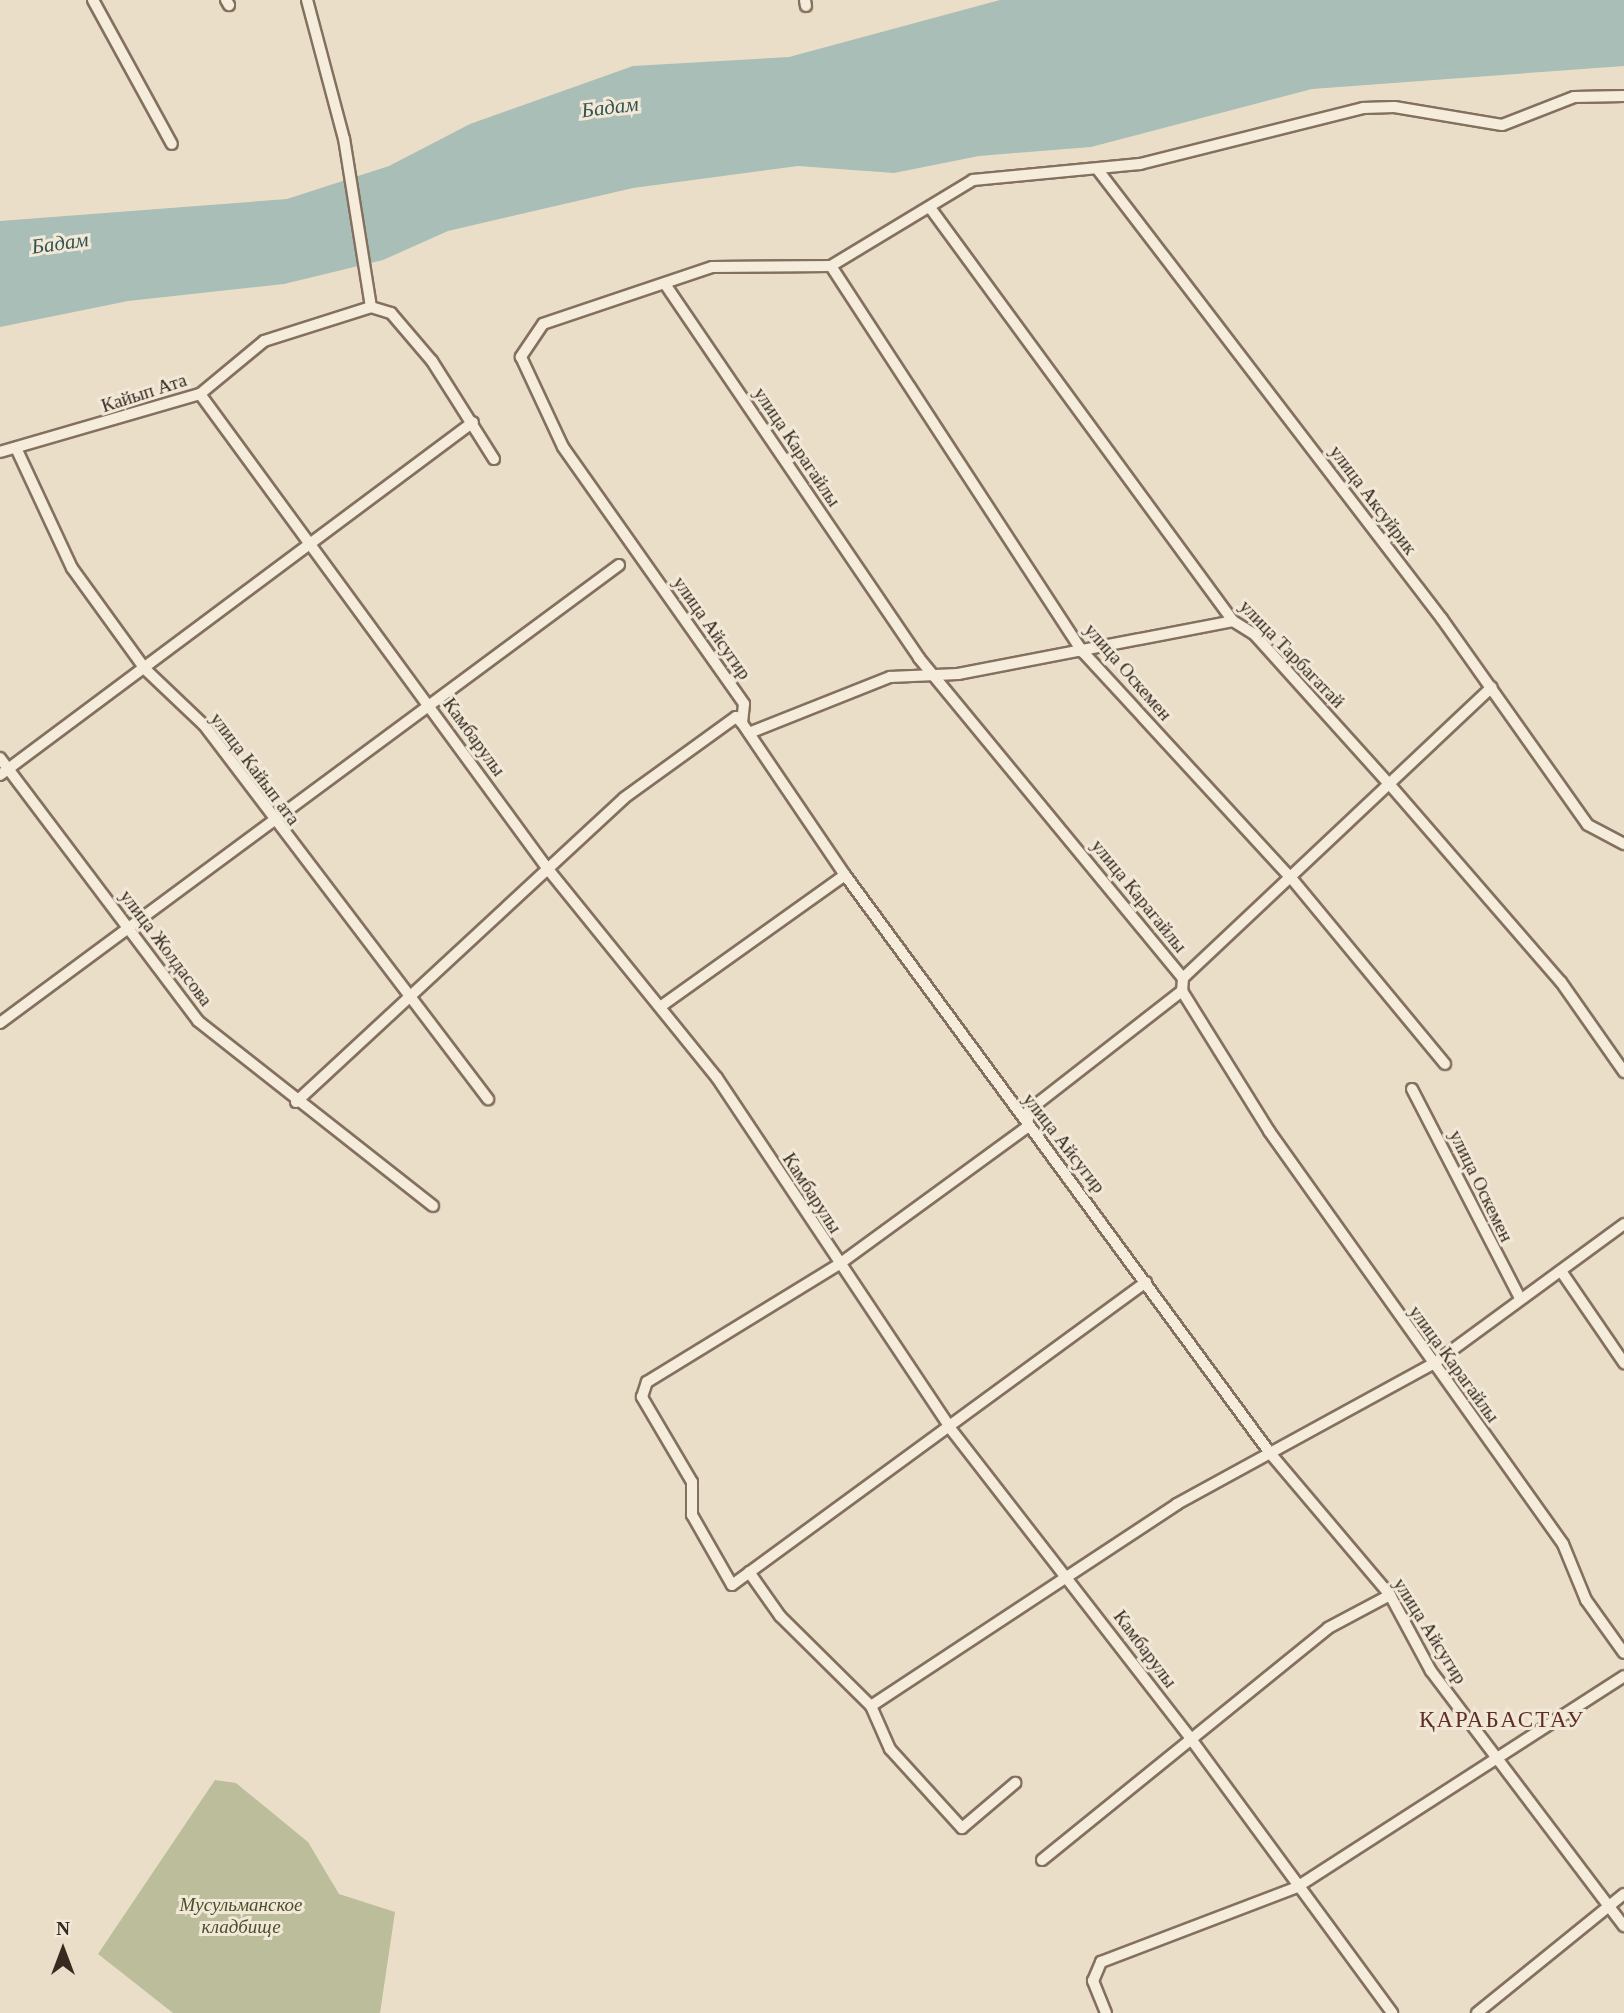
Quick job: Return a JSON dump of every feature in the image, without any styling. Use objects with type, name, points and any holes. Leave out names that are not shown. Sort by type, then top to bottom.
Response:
[{"type":"street","points":[[93,0],[172,144]]},
{"type":"street","points":[[307,0],[344,139],[369,274],[371,307],[391,313],[473,422],[494,459]]},
{"type":"street","points":[[665,284],[730,264],[831,266],[931,209],[973,180],[1098,170],[1363,108],[1394,107],[1502,125],[1574,97],[1624,96]]},
{"type":"street","name":"улица Аксуйрик","points":[[1098,170],[1492,687],[1588,825],[1624,844]]},
{"type":"street","name":"улица Тарбагатай","points":[[931,209],[1233,621],[1254,634],[1391,786],[1561,982],[1624,1072]]},
{"type":"street","name":"улица Оскемен","points":[[831,266],[1083,652],[1292,879],[1446,1064]]},
{"type":"street","name":"улица Айсугир","points":[[665,284],[543,324],[521,357],[563,447],[744,704],[742,723],[845,875],[1027,1127],[1146,1282],[1270,1453],[1390,1595],[1431,1671],[1624,1926]]},
{"type":"street","name":"улица Карагайлы","points":[[665,284],[933,673],[1183,978],[1182,991],[1328,1221],[1563,1544],[1586,1600],[1624,1653]]},
{"type":"street","name":"Кайып Ата","points":[[0,452],[200,394],[264,341],[371,307]]},
{"type":"street","name":"Камбарулы","points":[[200,394],[547,868],[717,1078],[838,1265],[950,1429],[1191,1739],[1392,2013]]},
{"type":"street","points":[[4,772],[473,422]]},
{"type":"street","name":"улица Кайып ата","points":[[16,448],[72,568],[145,669],[204,725],[270,820],[488,1099]]},
{"type":"street","points":[[0,1023],[270,820],[619,565]]},
{"type":"street","points":[[749,733],[850,689],[933,673],[958,674],[1083,652],[1233,621]]},
{"type":"street","points":[[1183,978],[1391,786],[1492,687]]},
{"type":"street","points":[[296,1102],[547,868],[687,750],[736,717],[742,723]]},
{"type":"street","name":"улица Жолдасова","points":[[0,758],[4,772],[127,926],[198,1021],[296,1102],[433,1206]]},
{"type":"street","points":[[660,1007],[845,875]]},
{"type":"street","points":[[1146,1282],[950,1429],[732,1585],[692,1516],[692,1482],[642,1390],[838,1265],[1027,1127],[1029,1110],[1182,991]]},
{"type":"street","name":"улица Оскемен","points":[[1412,1089],[1520,1298]]},
{"type":"street","points":[[871,1706],[1069,1579],[1177,1504],[1433,1364],[1624,1224]]},
{"type":"street","points":[[1561,1271],[1624,1363]]},
{"type":"street","points":[[749,1572],[780,1616],[871,1706],[890,1749],[962,1828],[1015,1783]]},
{"type":"street","points":[[1042,1860],[1328,1628],[1390,1595]]},
{"type":"street","points":[[1106,2013],[1094,1970],[1189,1924],[1297,1886],[1624,1676]]},
{"type":"street","points":[[1477,2013],[1510,1980],[1624,1894]]},
{"type":"green space","name":"Мусульманское кладбище","points":[[215,1780],[236,1783],[308,1842],[339,1894],[395,1912],[380,2013],[173,2013],[98,1954]]},
{"type":"water","name":"Бадам","points":[[1000,0],[1624,0],[1624,66],[1312,89],[1091,147],[979,156],[894,173],[798,166],[633,188],[448,231],[383,260],[284,284],[128,301],[0,327],[0,221],[287,199],[389,166],[470,124],[633,66],[789,57]]},
{"type":"district","name":"ҚАРАБАСТАУ","points":[[1502,1720]]}]
